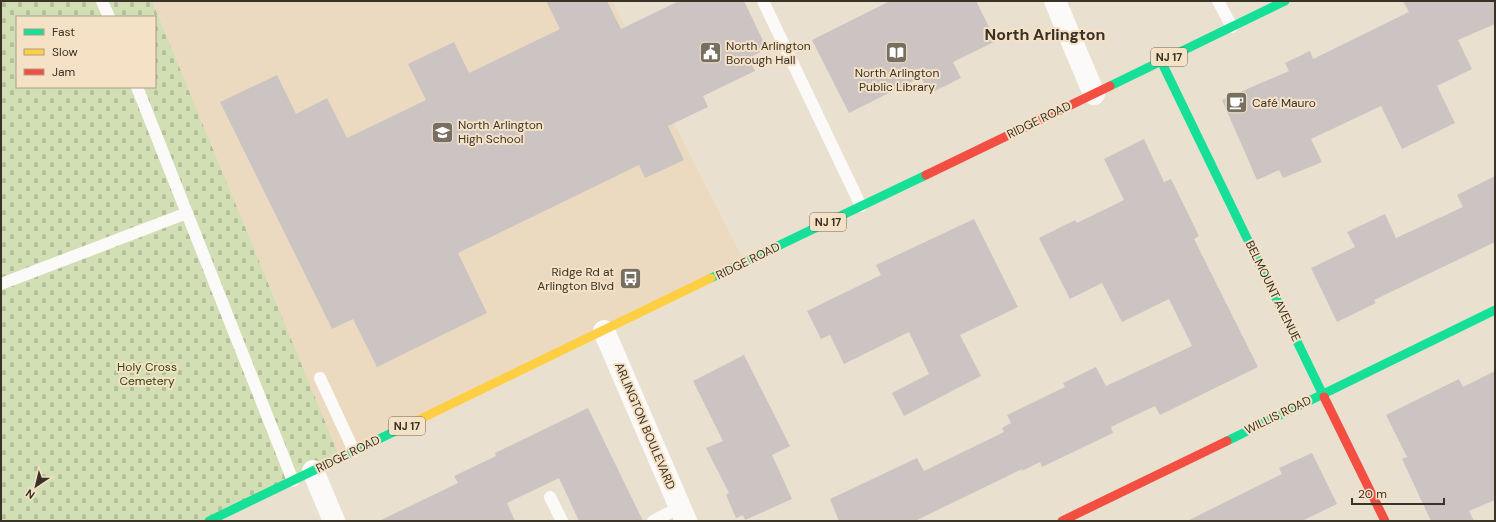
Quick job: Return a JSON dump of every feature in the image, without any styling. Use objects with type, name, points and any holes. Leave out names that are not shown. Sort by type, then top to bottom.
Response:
[{"type":"main road","name":"RIDGE ROAD","points":[[209,521],[1286,1]]},
{"type":"main road","name":"BELMOUNT AVENUE","points":[[1161,61],[1385,521]]},
{"type":"main road","name":"WILLIS ROAD","points":[[1062,521],[1495,310]]},
{"type":"street","points":[[1060,2],[1094,94]]},
{"type":"street","name":"ARLINGTON BOULEVARD","points":[[604,331],[683,514]]},
{"type":"street","points":[[313,471],[334,521]]},
{"type":"lane","points":[[102,1],[109,16]]},
{"type":"lane","points":[[763,1],[861,206]]},
{"type":"lane","points":[[1218,1],[1232,27]]},
{"type":"lane","points":[[137,88],[293,481]]},
{"type":"lane","points":[[1,284],[187,213]]},
{"type":"lane","points":[[320,378],[354,452]]},
{"type":"lane","points":[[550,496],[562,521]]},
{"type":"lane","points":[[653,521],[683,514]]},
{"type":"shaded area","name":"North Arlington High School","points":[[152,1],[612,1],[745,263],[340,458]]},
{"type":"green space","name":"Holy Cross Cemetery","points":[[1,1],[152,1],[340,458],[209,521],[1,521]]},
{"type":"building","points":[[546,1],[607,1],[621,29],[679,1],[744,1],[767,49],[748,58],[755,71],[703,96],[708,107],[668,126],[684,160],[645,178],[639,165],[458,253],[487,313],[377,367],[353,319],[332,329],[220,102],[277,75],[296,114],[327,98],[347,138],[426,100],[408,64],[454,42],[469,73],[560,29]]},
{"type":"building","name":"North Arlington Public Library","points":[[890,1],[976,1],[996,41],[953,62],[961,78],[929,94],[921,77],[849,113],[812,40]]},
{"type":"building","points":[[1403,1],[1495,1],[1495,24],[1458,40],[1472,69],[1437,86],[1455,123],[1402,149],[1381,106],[1311,139],[1322,162],[1283,178],[1279,170],[1257,180],[1222,100],[1289,71],[1285,63],[1310,51],[1313,59],[1409,12]]},
{"type":"building","points":[[1144,139],[1164,182],[1171,179],[1199,236],[1194,239],[1258,367],[1160,415],[1155,406],[1111,427],[1113,433],[1042,467],[1040,462],[1022,471],[1022,469],[915,521],[839,521],[830,499],[917,458],[924,471],[1004,432],[1002,428],[1011,423],[1007,415],[1065,387],[1063,383],[1096,367],[1106,386],[1192,346],[1169,299],[1122,322],[1102,283],[1070,299],[1039,238],[1075,220],[1077,223],[1124,200],[1104,159]]},
{"type":"building","points":[[1495,176],[1495,242],[1374,300],[1376,303],[1337,322],[1311,268],[1355,247],[1347,232],[1385,214],[1396,238],[1463,207],[1457,195]]},
{"type":"building","points":[[974,219],[1018,307],[960,335],[981,376],[904,416],[892,393],[929,374],[909,332],[844,364],[830,335],[821,339],[807,311],[881,275],[876,265]]},
{"type":"building","points":[[744,355],[790,446],[772,455],[792,499],[745,520],[743,515],[736,518],[726,495],[729,493],[706,448],[723,441],[693,381]]},
{"type":"building","points":[[1495,371],[1495,500],[1469,511],[1474,521],[1431,521],[1402,459],[1407,457],[1386,415],[1459,379],[1463,387]]},
{"type":"building","points":[[588,408],[643,521],[579,521],[559,478],[507,503],[515,521],[379,521],[458,483],[454,476],[496,456],[495,453]]},
{"type":"building","points":[[1312,453],[1337,504],[1302,521],[1187,521],[1282,474],[1279,468]]},
{"type":"traffic: fast","points":[[1110,86],[1285,1]]},
{"type":"traffic: fast","points":[[1161,61],[1324,397]]},
{"type":"traffic: fast","points":[[711,278],[926,175]]},
{"type":"traffic: fast","points":[[1227,441],[1495,310]]},
{"type":"traffic: fast","points":[[209,521],[408,425]]},
{"type":"traffic: slow","points":[[408,425],[711,278]]},
{"type":"traffic: jam","points":[[926,175],[1110,86]]},
{"type":"traffic: jam","points":[[1324,397],[1385,521]]},
{"type":"traffic: jam","points":[[1062,521],[1227,441]]},
{"type":"place","name":"North Arlington Public Library","points":[[897,52]]},
{"type":"place","name":"North Arlington Borough Hall","points":[[710,53]]},
{"type":"place","name":"Café Mauro","points":[[1236,103]]},
{"type":"place","name":"North Arlington High School","points":[[442,132]]},
{"type":"place","name":"Ridge Rd at Arlington Blvd","points":[[630,279]]},
{"type":"district","name":"North Arlington","points":[[1045,34]]}]
